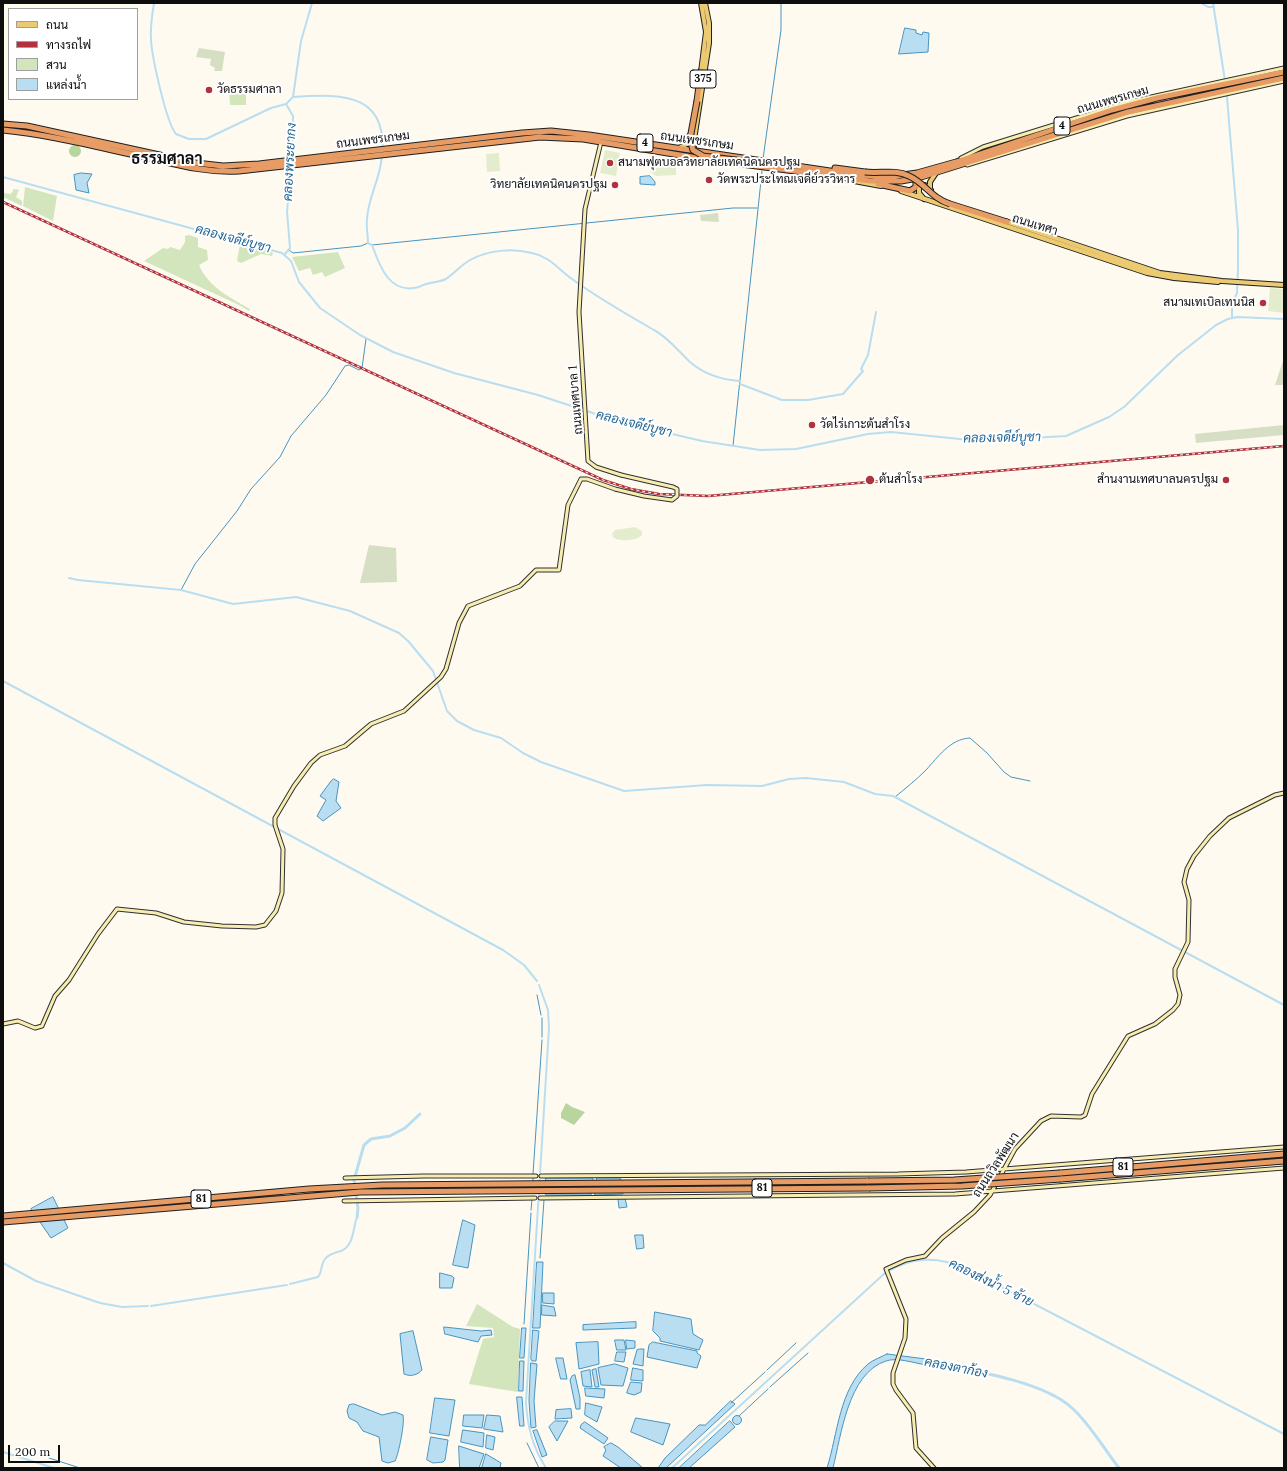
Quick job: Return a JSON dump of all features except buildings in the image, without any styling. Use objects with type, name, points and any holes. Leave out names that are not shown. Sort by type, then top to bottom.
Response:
[{"type":"highway","points":[[701,71],[690,142],[693,150],[700,155],[813,171],[835,176]]},
{"type":"highway","name":"ถนนเพชรเกษม","points":[[382,151],[540,137],[600,142],[704,159],[855,179],[885,182],[901,181],[936,173],[956,164],[1073,122],[1128,105],[1230,81],[1284,72]]},
{"type":"highway","name":"ถนนเพชรเกษม","points":[[3,130],[61,138],[208,170],[239,171],[292,162],[551,131],[589,135],[796,166],[888,177],[917,173],[956,164],[1142,108],[1232,91],[1284,78]]},
{"type":"highway","points":[[1187,92],[1202,86]]},
{"type":"highway","points":[[1176,104],[1186,99]]},
{"type":"highway","points":[[1073,122],[1072,126],[1074,127],[1094,122]]},
{"type":"highway","name":"ถนนเพชรเกษม","points":[[3,124],[50,130],[150,154],[213,166],[292,162]]},
{"type":"highway","points":[[796,166],[866,172],[902,173],[916,180],[936,198],[950,204],[1007,222]]},
{"type":"highway","points":[[855,179],[912,191],[916,187],[916,180]]},
{"type":"highway","name":"81","points":[[3,1216],[338,1187],[465,1184],[868,1182],[954,1180],[1284,1154]]},
{"type":"highway","name":"81","points":[[3,1222],[360,1192],[956,1186],[1284,1161]]},
{"type":"main road","name":"375","points":[[688,142],[701,71],[706,32],[701,3]]},
{"type":"main road","name":"375","points":[[693,143],[709,38],[709,23],[705,3]]},
{"type":"main road","name":"4","points":[[1230,81],[1284,68]]},
{"type":"main road","name":"4","points":[[1232,91],[1284,81]]},
{"type":"main road","name":"4","points":[[956,164],[983,147],[1104,109],[1202,86],[1222,83]]},
{"type":"main road","name":"4","points":[[956,164],[985,161],[1122,117],[1224,92]]},
{"type":"main road","name":"ถนนเทศบาล 1","points":[[3,1024],[18,1021],[35,1028],[42,1026],[55,996],[69,980],[108,920],[118,909],[156,913],[184,922],[225,927],[256,927],[265,925],[276,911],[282,893],[284,848],[276,828],[277,814],[298,781],[316,758],[345,746],[371,724],[404,711],[441,677],[446,668],[459,623],[468,606],[522,585],[536,570],[559,570],[568,505],[580,481],[584,478],[615,489],[665,499],[673,500],[677,496],[677,490],[674,487],[621,475],[596,467],[588,460],[579,312],[580,285],[584,223],[600,142]]},
{"type":"main road","points":[[679,148],[684,147],[688,142],[693,143],[696,149],[700,151]]},
{"type":"main road","points":[[930,189],[930,182],[936,173]]},
{"type":"main road","name":"ถนนเทศา","points":[[843,177],[896,190],[1041,235]]},
{"type":"main road","points":[[924,199],[919,193],[919,186],[925,185],[930,189]]},
{"type":"main road","name":"ถนนเทศา","points":[[930,189],[934,194],[946,200],[1054,240],[1153,274],[1178,279],[1237,281],[1284,285]]},
{"type":"main road","name":"ถนนถวิลพัฒนา","points":[[934,1468],[916,1448],[913,1413],[893,1384],[893,1374],[906,1331],[906,1319],[887,1271],[901,1261],[925,1256],[936,1243],[974,1212],[992,1192],[1018,1145],[1041,1121],[1051,1116],[1081,1117],[1085,1115],[1092,1094],[1128,1036],[1155,1024],[1176,1007],[1180,999],[1180,995],[1175,971],[1186,950],[1188,942],[1189,905],[1184,882],[1187,869],[1205,841],[1229,818],[1275,795],[1284,793]]},
{"type":"main road","points":[[541,1176],[898,1174],[1004,1169],[1284,1147]]},
{"type":"main road","points":[[540,1198],[906,1196],[992,1192],[1284,1168]]},
{"type":"main road","points":[[345,1178],[536,1176]]},
{"type":"main road","points":[[344,1201],[535,1198]]},
{"type":"green space","points":[[199,48],[225,52],[222,71],[214,71],[215,68],[210,65],[211,59],[196,57]]},
{"type":"green space","points":[[229,89],[246,89],[246,105],[230,105]]},
{"type":"green space","points":[[75,145],[79,147],[81,151],[79,155],[75,157],[71,155],[69,151],[71,147]]},
{"type":"green space","name":"สนามฟุตบอลวิทยาลัยเทคนิคนครปฐม","points":[[605,150],[620,153],[616,176],[600,173]]},
{"type":"green space","points":[[499,153],[500,171],[487,172],[486,154]]},
{"type":"green space","points":[[653,157],[676,160],[676,175],[656,176],[650,172]]},
{"type":"green space","points":[[25,187],[57,196],[53,221],[23,206]]},
{"type":"green space","points":[[14,189],[19,190],[16,197],[22,201],[22,206],[3,197],[3,193],[11,194]]},
{"type":"green space","points":[[718,213],[719,222],[701,221],[700,215]]},
{"type":"green space","points":[[189,235],[198,238],[198,247],[207,250],[208,260],[199,265],[208,280],[235,301],[250,309],[249,311],[144,261],[163,248],[168,249],[170,247],[180,250],[185,242],[185,236]]},
{"type":"green space","points":[[240,244],[273,253],[272,256],[261,254],[241,263],[237,261]]},
{"type":"green space","points":[[338,252],[345,268],[325,277],[322,272],[313,275],[310,268],[299,271],[292,257]]},
{"type":"green space","points":[[1270,288],[1284,289],[1284,313],[1268,311]]},
{"type":"green space","points":[[1283,361],[1284,385],[1275,385]]},
{"type":"green space","points":[[1284,425],[1284,435],[1196,443],[1195,434]]},
{"type":"green space","points":[[635,527],[642,531],[642,535],[636,539],[619,540],[613,537],[612,534],[615,530]]},
{"type":"green space","points":[[369,545],[396,548],[397,582],[360,583]]},
{"type":"green space","points":[[566,1103],[585,1112],[574,1125],[561,1118],[561,1113]]},
{"type":"green space","points":[[477,1304],[513,1327],[520,1329],[518,1392],[469,1384],[483,1339],[494,1337],[493,1328],[466,1326]]},
{"type":"water","points":[[905,28],[916,30],[916,33],[922,35],[923,32],[929,33],[928,52],[899,54]]},
{"type":"water","points":[[81,173],[92,174],[87,183],[89,193],[76,190],[74,175]]},
{"type":"water","points":[[650,176],[655,182],[655,185],[640,184],[640,177]]},
{"type":"water","points":[[334,779],[339,782],[336,801],[341,808],[323,821],[317,816],[326,800],[320,796]]},
{"type":"water","points":[[546,1178],[593,1178],[591,1195],[546,1195]]},
{"type":"water","points":[[597,1178],[620,1178],[623,1185],[623,1194],[595,1195]]},
{"type":"water","points":[[53,1197],[68,1228],[51,1238],[31,1209]]},
{"type":"water","points":[[625,1198],[627,1207],[619,1208],[618,1199]]},
{"type":"water","points":[[463,1220],[475,1225],[468,1268],[453,1265]]},
{"type":"water","points":[[635,1235],[643,1235],[644,1248],[637,1249]]},
{"type":"water","points":[[537,1262],[543,1262],[540,1328],[533,1328]]},
{"type":"water","points":[[440,1273],[452,1276],[454,1278],[452,1288],[440,1288]]},
{"type":"water","points":[[543,1293],[554,1293],[554,1304],[543,1303]]},
{"type":"water","points":[[542,1305],[554,1307],[556,1316],[542,1315]]},
{"type":"water","points":[[655,1312],[691,1319],[693,1334],[703,1340],[699,1350],[660,1341],[660,1338],[653,1331]]},
{"type":"water","points":[[636,1322],[636,1328],[583,1330],[583,1325]]},
{"type":"water","points":[[444,1327],[481,1331],[491,1330],[492,1335],[481,1336],[478,1342],[445,1334]]},
{"type":"water","points":[[522,1328],[526,1328],[524,1358],[520,1358]]},
{"type":"water","points":[[533,1330],[539,1331],[536,1361],[532,1361],[531,1359]]},
{"type":"water","points":[[413,1331],[422,1370],[416,1374],[409,1375],[404,1374],[400,1334]]},
{"type":"water","points":[[615,1340],[624,1340],[626,1350],[617,1350]]},
{"type":"water","points":[[626,1340],[635,1341],[635,1348],[627,1349]]},
{"type":"water","points":[[598,1342],[599,1364],[579,1369],[576,1343]]},
{"type":"water","points":[[653,1342],[697,1351],[697,1353],[701,1356],[697,1368],[647,1357],[649,1345]]},
{"type":"water","points":[[644,1349],[643,1366],[633,1364],[637,1350]]},
{"type":"water","points":[[617,1352],[626,1352],[624,1362],[615,1361]]},
{"type":"water","points":[[887,1354],[926,1359],[926,1365],[900,1360],[890,1360],[873,1368],[863,1378],[848,1407],[833,1468],[827,1468],[841,1412],[851,1386],[858,1374],[868,1364]]},
{"type":"water","points":[[556,1358],[563,1358],[567,1379],[561,1379]]},
{"type":"water","points":[[520,1361],[524,1361],[523,1391],[519,1391]]},
{"type":"water","points":[[531,1363],[537,1364],[534,1401],[536,1427],[531,1428],[529,1401]]},
{"type":"water","points":[[615,1364],[628,1368],[623,1386],[601,1385],[598,1368]]},
{"type":"water","points":[[633,1368],[643,1370],[643,1381],[631,1380]]},
{"type":"water","points":[[596,1369],[599,1387],[595,1387],[592,1370]]},
{"type":"water","points":[[590,1370],[592,1387],[583,1386],[581,1372]]},
{"type":"water","points":[[575,1375],[580,1398],[580,1409],[576,1409],[570,1380],[572,1376]]},
{"type":"water","points":[[631,1382],[642,1383],[641,1392],[634,1395],[627,1393]]},
{"type":"water","points":[[585,1388],[605,1389],[604,1398],[586,1396]]},
{"type":"water","points":[[517,1397],[522,1397],[524,1426],[520,1426]]},
{"type":"water","points":[[435,1398],[455,1400],[449,1436],[430,1433]]},
{"type":"water","points":[[731,1401],[735,1404],[666,1468],[658,1468],[665,1458],[699,1425],[705,1425]]},
{"type":"water","points":[[586,1403],[602,1407],[597,1422],[585,1415]]},
{"type":"water","points":[[354,1404],[382,1415],[395,1412],[403,1415],[401,1438],[395,1461],[388,1463],[382,1461],[379,1437],[363,1431],[357,1422],[349,1418],[347,1411],[349,1405]]},
{"type":"water","points":[[571,1409],[572,1418],[555,1419],[556,1410]]},
{"type":"water","points":[[464,1415],[484,1415],[482,1428],[463,1426]]},
{"type":"water","points":[[487,1415],[500,1416],[503,1432],[484,1429]]},
{"type":"water","points":[[737,1415],[742,1420],[737,1425],[732,1420]]},
{"type":"water","points":[[636,1418],[670,1424],[663,1445],[631,1432]]},
{"type":"water","points":[[555,1421],[568,1421],[557,1441],[549,1427]]},
{"type":"water","points":[[730,1421],[735,1427],[689,1468],[679,1468]]},
{"type":"water","points":[[585,1422],[608,1438],[604,1444],[580,1428]]},
{"type":"water","points":[[463,1430],[484,1433],[483,1447],[461,1442]]},
{"type":"water","points":[[537,1430],[547,1455],[542,1457],[533,1431]]},
{"type":"water","points":[[487,1435],[495,1437],[493,1450],[486,1448]]},
{"type":"water","points":[[431,1437],[448,1440],[445,1460],[443,1462],[433,1463],[427,1460]]},
{"type":"water","points":[[611,1443],[643,1468],[621,1468],[603,1456],[606,1450],[604,1447]]},
{"type":"water","points":[[459,1446],[484,1454],[479,1468],[460,1468]]},
{"type":"water","points":[[486,1454],[501,1463],[500,1468],[482,1468]]},
{"type":"waterway","points":[[154,3],[151,30],[154,60],[168,117],[176,134],[189,139],[206,139],[271,108],[286,104]]},
{"type":"waterway","name":"คลองพระยากง","points":[[292,160],[293,116],[286,104],[293,97],[301,41],[312,3]]},
{"type":"waterway","points":[[763,159],[781,30],[781,3]]},
{"type":"waterway","name":"คลองพระยากง","points":[[1201,3],[1208,7],[1214,7]]},
{"type":"waterway","points":[[1213,3],[1225,81]]},
{"type":"waterway","points":[[1226,85],[1238,230],[1237,293],[1232,304],[1232,317]]},
{"type":"waterway","points":[[293,97],[330,96],[347,98],[361,103],[372,111],[379,123],[383,140],[381,163],[368,212],[368,243],[372,245],[386,275],[397,286],[416,288],[428,283],[444,280],[470,260],[484,254],[508,250],[524,251],[548,260],[592,293],[659,333],[690,362],[701,370],[720,378],[740,381]]},
{"type":"waterway","name":"คลองพระยากง","points":[[285,254],[290,248],[287,211],[292,165]]},
{"type":"waterway","points":[[733,446],[762,171]]},
{"type":"waterway","name":"คลองเจดีย์บูชา","points":[[3,177],[282,253],[291,261],[299,282],[320,308],[360,335],[393,352],[454,373],[538,395],[617,421],[702,441],[760,450],[796,449],[868,434],[891,432],[980,441],[1066,436],[1109,417],[1124,407],[1178,355],[1216,325],[1228,319],[1237,317],[1284,319]]},
{"type":"waterway","points":[[372,245],[733,208],[757,208]]},
{"type":"waterway","points":[[289,250],[293,253],[361,246],[368,243]]},
{"type":"waterway","points":[[740,384],[782,400],[808,400],[843,394],[863,371],[861,369],[868,355],[876,312]]},
{"type":"waterway","points":[[181,590],[195,564],[237,511],[251,489],[280,457],[291,436],[326,395],[345,366],[349,365],[359,370],[362,368],[366,339]]},
{"type":"waterway","points":[[69,578],[181,590],[233,604],[296,597],[350,611],[399,633],[409,642],[433,671],[447,711],[457,721],[474,730],[501,738],[523,753],[541,762],[624,791],[707,785],[762,786],[789,779],[806,778],[844,782],[875,794],[893,796],[1284,1005]]},
{"type":"waterway","points":[[3,681],[503,950],[524,965],[537,981]]},
{"type":"waterway","points":[[895,797],[922,774],[950,745],[963,739],[970,738],[987,753],[1004,772],[1011,777],[1030,781]]},
{"type":"waterway","points":[[539,985],[548,1010],[549,1028],[526,1402],[528,1420],[534,1445],[546,1468]]},
{"type":"waterway","points":[[537,995],[541,1015]]},
{"type":"waterway","points":[[542,1018],[542,1037]]},
{"type":"waterway","points":[[533,1174],[542,1040]]},
{"type":"waterway","points":[[357,1218],[358,1208],[354,1180],[364,1145],[371,1139],[390,1136],[405,1128],[420,1114]]},
{"type":"waterway","points":[[531,1210],[532,1199]]},
{"type":"waterway","points":[[540,1258],[544,1200]]},
{"type":"waterway","points":[[524,1324],[531,1213]]},
{"type":"waterway","points":[[290,1284],[318,1277],[325,1259],[348,1246],[352,1238],[356,1220]]},
{"type":"waterway","name":"คลองส่งน้ำ 5 ซ้าย","points":[[672,1468],[885,1273],[905,1263],[925,1260],[946,1262],[967,1269],[1284,1434]]},
{"type":"waterway","points":[[3,1263],[36,1281],[100,1303],[122,1307],[148,1306]]},
{"type":"waterway","points":[[151,1306],[287,1285]]},
{"type":"waterway","points":[[767,1370],[796,1343]]},
{"type":"waterway","points":[[770,1387],[808,1353]]},
{"type":"waterway","name":"คลองตาก้อง","points":[[923,1361],[1002,1377],[1042,1390],[1059,1398],[1079,1414],[1119,1468]]},
{"type":"waterway","points":[[731,1403],[765,1372]]},
{"type":"waterway","points":[[739,1416],[768,1389]]},
{"type":"waterway","points":[[527,1443],[539,1468]]},
{"type":"waterway","name":"คลองส่งน้ำ 5 ซ้าย","points":[[3,1452],[54,1468]]},
{"type":"waterway","points":[[49,1458],[80,1468]]},
{"type":"railway","points":[[3,202],[603,480],[631,489],[659,494],[708,496],[1284,446]]},
{"type":"place","name":"วัดธรรมศาลา","points":[[209,90]]},
{"type":"place","name":"สนามฟุตบอลวิทยาลัยเทคนิคนครปฐม","points":[[610,163]]},
{"type":"place","name":"วัดพระประโทณเจดีย์วรวิหาร","points":[[709,180]]},
{"type":"place","name":"วิทยาลัยเทคนิคนครปฐม","points":[[615,185]]},
{"type":"place","name":"สนามเทเบิลเทนนิส","points":[[1263,303]]},
{"type":"place","name":"วัดไร่เกาะต้นสำโรง","points":[[812,425]]},
{"type":"place","name":"ต้นสำโรง","points":[[870,480]]},
{"type":"place","name":"สำนงานเทศบาลนครปฐม","points":[[1226,480]]},
{"type":"district","name":"ธรรมศาลา","points":[[167,159]]}]
